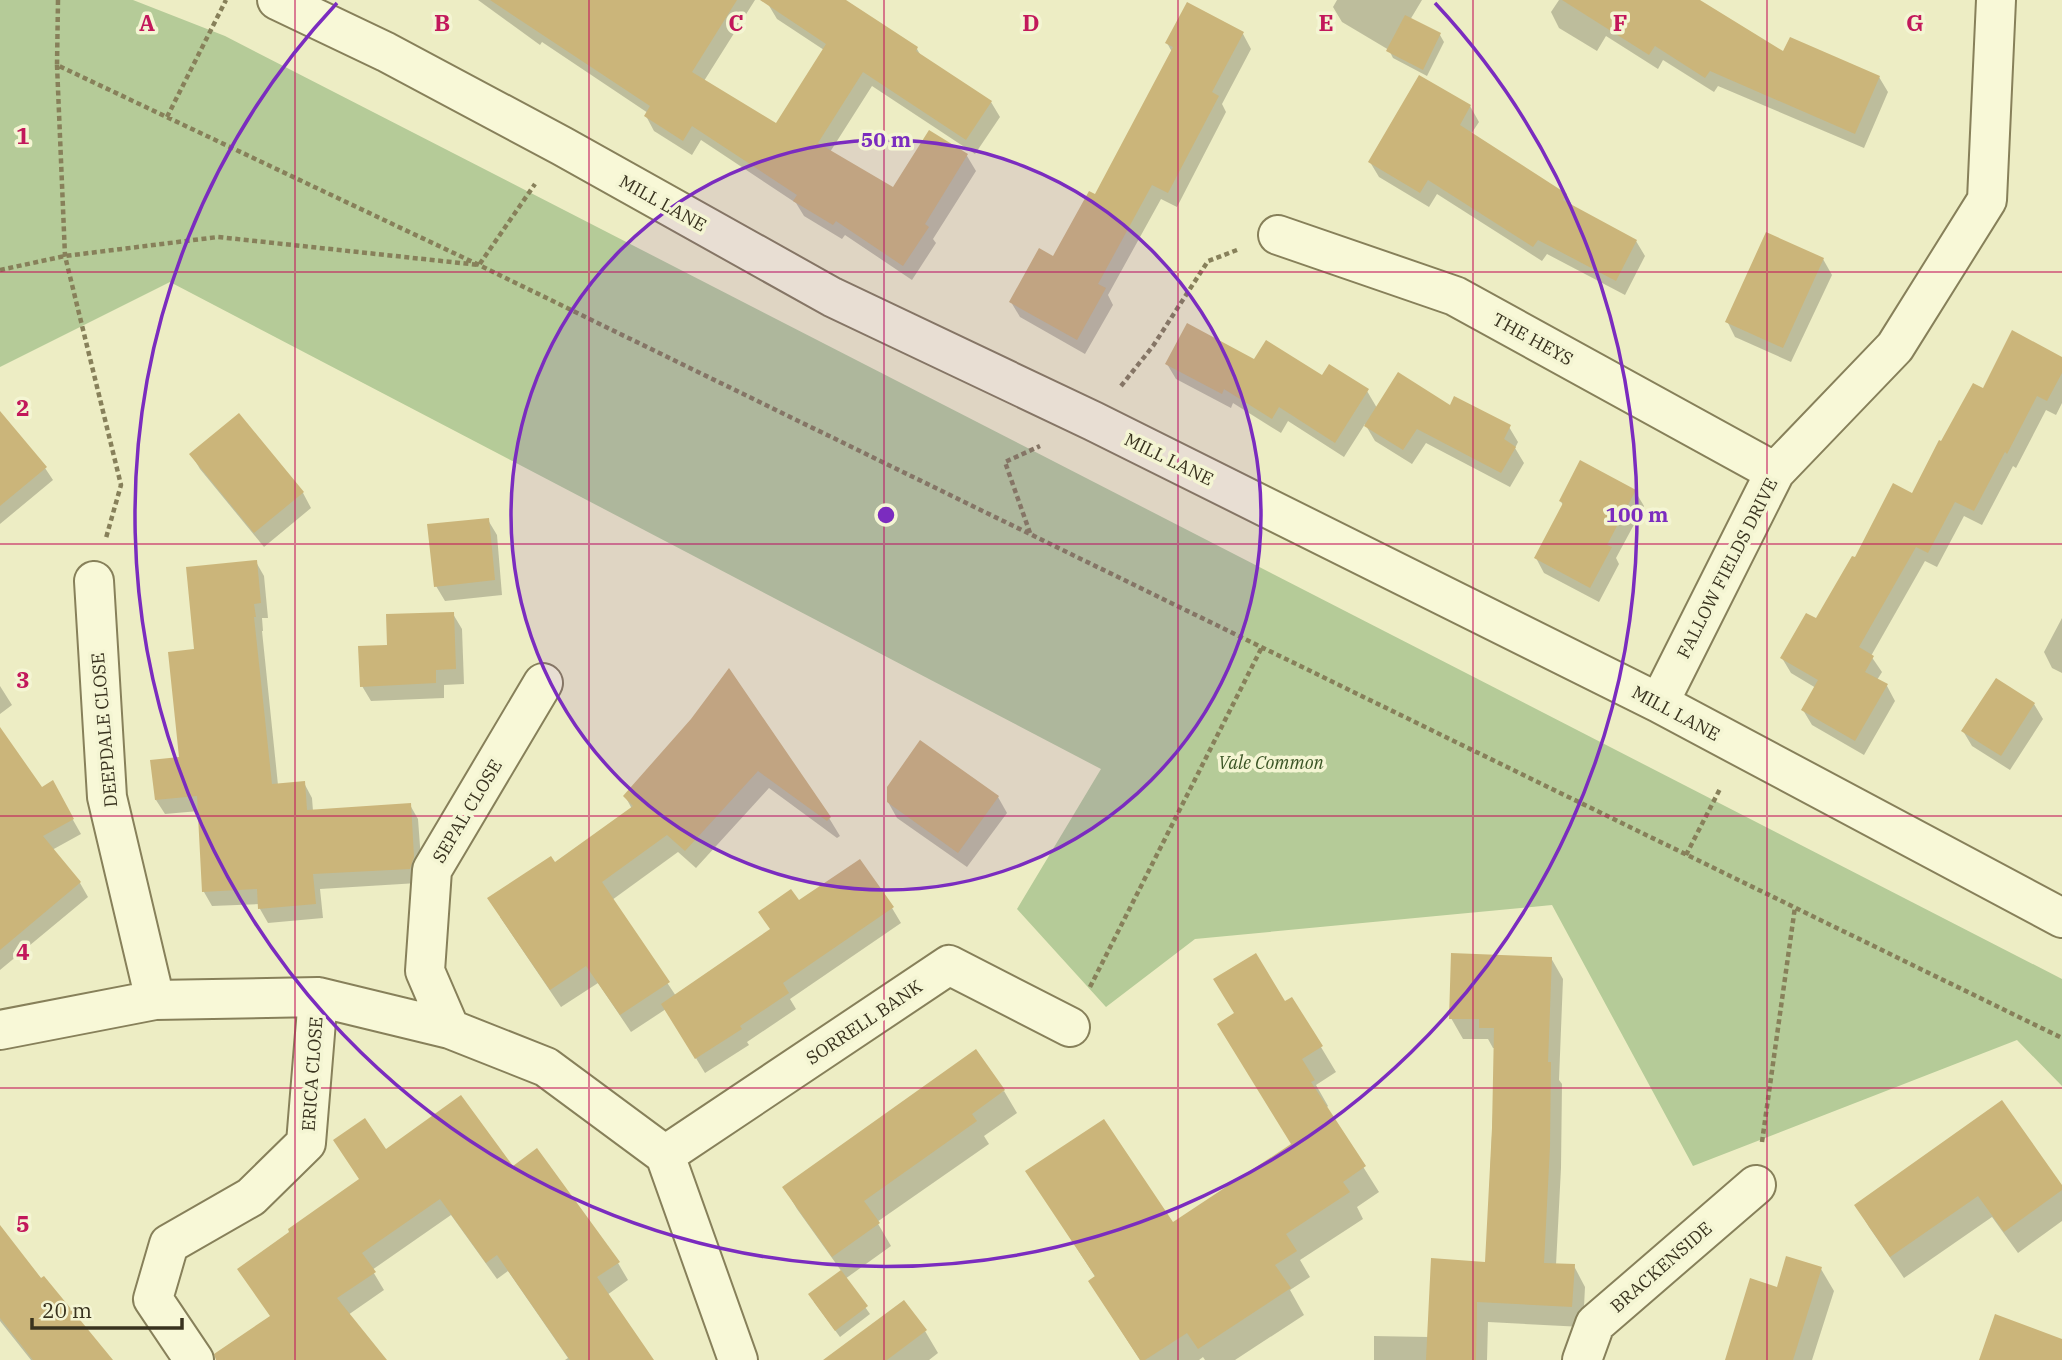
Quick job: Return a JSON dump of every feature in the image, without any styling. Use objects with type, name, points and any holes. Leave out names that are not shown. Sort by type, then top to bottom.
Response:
[{"type":"street","name":"MILL LANE","points":[[277,0],[386,52],[562,146],[832,297],[1093,421],[1659,703],[2062,918]]},
{"type":"street","name":"FALLOW FIELDS DRIVE","points":[[1659,703],[1775,472],[1895,348],[1987,200],[1996,0]]},
{"type":"street","name":"THE HEYS","points":[[1278,236],[1455,296],[1775,472]]},
{"type":"street","name":"DEEPDALE CLOSE","points":[[94,581],[107,797],[155,1000]]},
{"type":"street","name":"SEPAL CLOSE","points":[[450,1029],[425,971],[432,870],[543,683]]},
{"type":"street","name":"SORRELL BANK","points":[[666,1155],[949,965],[1070,1027]]},
{"type":"street","points":[[0,1030],[155,1000],[318,997],[450,1029],[546,1067],[666,1155],[738,1360]]},
{"type":"street","name":"ERICA CLOSE","points":[[194,1360],[153,1299],[169,1244],[251,1197],[306,1143],[318,997]]},
{"type":"street","name":"BRACKENSIDE","points":[[1583,1360],[1595,1324],[1756,1185]]},
{"type":"path","points":[[58,0],[57,65],[65,256],[121,485],[94,581]]},
{"type":"path","points":[[167,117],[226,0]]},
{"type":"path","points":[[57,65],[479,265],[2062,1038]]},
{"type":"path","points":[[479,265],[562,146]]},
{"type":"path","points":[[1031,534],[1005,462],[1093,421],[1153,346],[1208,261],[1278,236]]},
{"type":"path","points":[[0,270],[65,256],[218,237],[479,265]]},
{"type":"path","points":[[1070,1027],[1262,647]]},
{"type":"path","points":[[1686,855],[1742,747]]},
{"type":"path","points":[[1756,1185],[1795,907]]},
{"type":"green space","name":"Vale Common","points":[[0,0],[133,0],[225,36],[2062,979],[2062,1086],[2017,1040],[1693,1166],[1552,905],[1195,939],[1106,1007],[1017,909],[1101,769],[170,282],[0,367]]},
{"type":"building","points":[[490,0],[737,0],[692,72],[776,123],[826,44],[760,0],[846,0],[918,47],[916,51],[992,101],[966,140],[863,72],[818,143],[893,187],[929,130],[968,154],[925,224],[929,227],[903,266],[836,221],[833,225],[793,201],[797,195],[692,126],[683,141],[644,116],[650,106]]},
{"type":"building","points":[[1562,0],[1700,0],[1783,51],[1790,37],[1880,76],[1855,134],[1710,71],[1705,78],[1655,46],[1649,55]]},
{"type":"building","points":[[1187,2],[1244,32],[1212,92],[1219,96],[1168,193],[1152,185],[1098,284],[1106,288],[1077,340],[1009,302],[1039,248],[1053,256],[1089,191],[1095,194],[1173,47],[1165,43]]},
{"type":"building","points":[[1405,15],[1441,33],[1423,70],[1386,51]]},
{"type":"building","points":[[1419,75],[1471,105],[1460,125],[1567,194],[1563,200],[1637,240],[1616,281],[1538,240],[1533,247],[1428,180],[1420,193],[1368,162]]},
{"type":"building","points":[[1766,232],[1824,258],[1783,348],[1725,322]]},
{"type":"building","points":[[1187,323],[1254,359],[1266,340],[1322,375],[1329,364],[1369,389],[1335,443],[1279,407],[1272,419],[1224,389],[1222,394],[1165,364]]},
{"type":"building","points":[[2012,330],[2062,357],[2062,373],[2047,401],[2037,396],[1974,511],[1955,502],[1928,553],[1916,547],[1859,647],[1874,656],[1865,672],[1888,684],[1855,741],[1801,710],[1818,680],[1780,658],[1806,613],[1816,618],[1852,556],[1855,557],[1893,483],[1912,493],[1973,383],[1983,388]]},
{"type":"building","points":[[1398,372],[1450,405],[1454,396],[1511,425],[1504,439],[1516,447],[1501,473],[1417,429],[1403,450],[1364,426]]},
{"type":"building","points":[[0,411],[47,467],[0,506]]},
{"type":"building","points":[[239,413],[304,492],[254,533],[189,454]]},
{"type":"building","points":[[1580,460],[1636,490],[1607,545],[1612,547],[1590,588],[1534,558],[1563,503],[1559,501]]},
{"type":"building","points":[[489,518],[495,580],[434,587],[427,524]]},
{"type":"building","points":[[257,560],[261,603],[254,604],[254,617],[272,784],[305,781],[307,810],[411,803],[414,857],[410,869],[313,874],[316,904],[258,909],[257,889],[202,892],[197,796],[155,800],[150,760],[179,757],[168,652],[194,649],[186,567]]},
{"type":"building","points":[[454,612],[456,669],[436,670],[436,683],[360,687],[358,646],[387,645],[386,614]]},
{"type":"building","points":[[729,668],[831,817],[827,821],[758,771],[685,851],[667,835],[602,882],[670,982],[620,1015],[586,966],[550,990],[487,898],[551,856],[555,862],[633,806],[623,796],[691,719]]},
{"type":"building","points":[[1996,678],[2035,703],[2001,756],[1961,731]]},
{"type":"building","points":[[0,727],[42,787],[53,780],[74,819],[43,836],[81,882],[0,950]]},
{"type":"building","points":[[920,740],[999,796],[958,853],[887,802],[887,787]]},
{"type":"building","points":[[860,859],[894,907],[783,983],[789,993],[740,1026],[742,1029],[695,1059],[661,1004],[770,929],[758,912],[791,889],[799,900]]},
{"type":"building","points":[[1256,953],[1285,1001],[1292,997],[1323,1046],[1302,1059],[1315,1080],[1311,1082],[1366,1166],[1343,1182],[1350,1192],[1286,1234],[1297,1251],[1275,1265],[1291,1288],[1198,1349],[1187,1333],[1145,1360],[1140,1360],[1088,1281],[1095,1276],[1025,1171],[1104,1119],[1173,1222],[1291,1144],[1217,1024],[1234,1013],[1213,979]]},
{"type":"building","points":[[1451,953],[1552,957],[1548,1062],[1551,1062],[1550,1146],[1544,1263],[1575,1264],[1572,1307],[1477,1302],[1476,1360],[1426,1360],[1431,1258],[1485,1262],[1494,1028],[1479,1028],[1479,1019],[1449,1019]]},
{"type":"building","points":[[976,1049],[1005,1090],[972,1114],[977,1121],[864,1201],[880,1223],[832,1257],[782,1187]]},
{"type":"building","points":[[461,1095],[513,1166],[537,1148],[620,1262],[597,1277],[654,1360],[570,1360],[497,1255],[486,1263],[440,1199],[362,1253],[376,1272],[337,1298],[387,1360],[216,1360],[214,1354],[270,1316],[237,1269],[359,1179],[333,1140],[365,1118],[386,1149]]},
{"type":"building","points":[[2002,1100],[2062,1185],[2062,1190],[2004,1232],[1978,1196],[1890,1257],[1854,1205]]},
{"type":"building","points":[[0,1225],[41,1278],[44,1276],[113,1360],[33,1360],[0,1318]]},
{"type":"building","points":[[1786,1256],[1822,1267],[1793,1360],[1725,1360],[1750,1278],[1777,1287]]},
{"type":"building","points":[[841,1270],[868,1306],[835,1331],[808,1294]]},
{"type":"building","points":[[904,1300],[927,1330],[887,1360],[823,1360]]},
{"type":"building","points":[[1995,1314],[2062,1339],[2062,1360],[1979,1360]]}]
